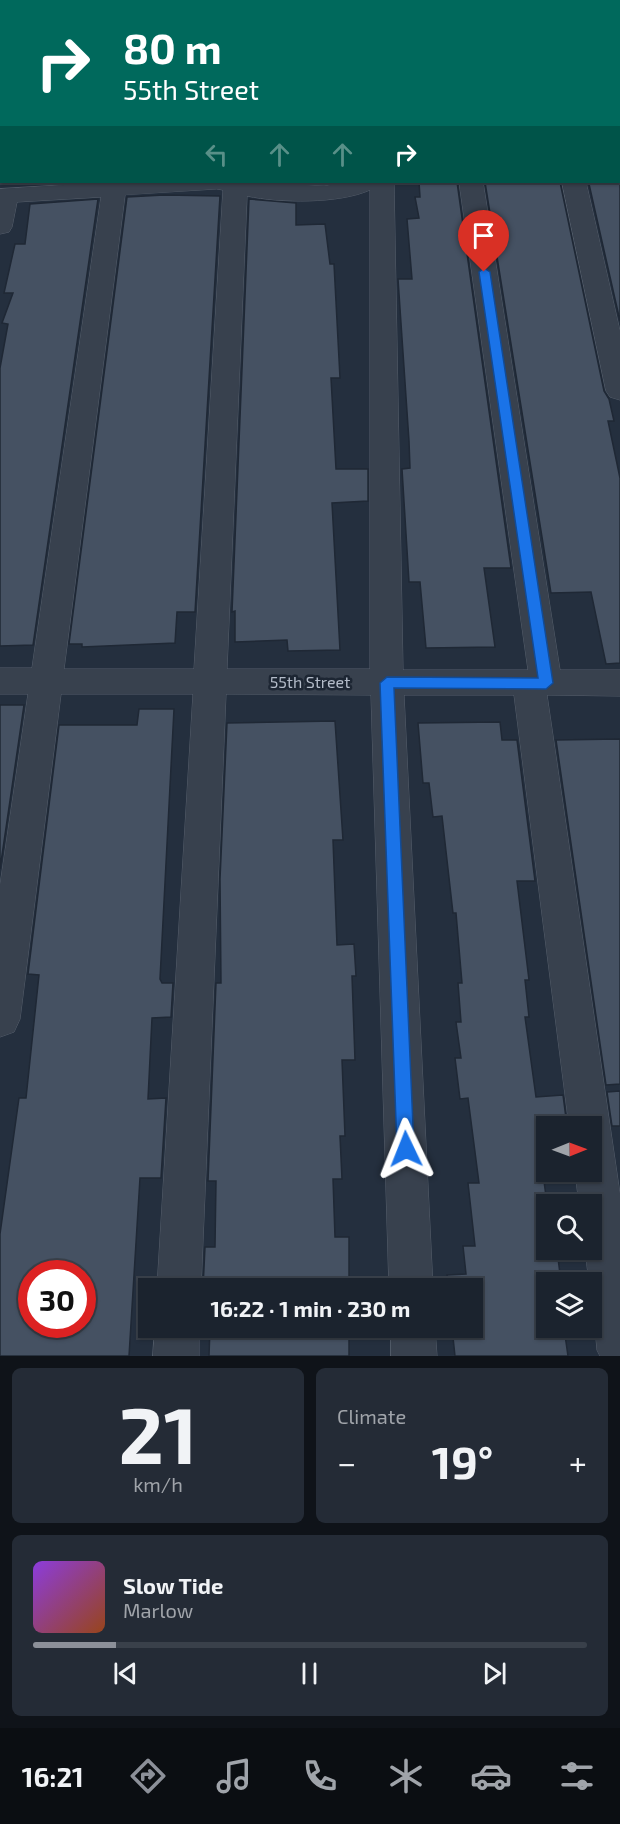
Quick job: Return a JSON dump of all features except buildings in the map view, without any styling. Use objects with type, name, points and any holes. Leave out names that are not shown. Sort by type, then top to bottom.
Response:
[{"type":"street","points":[[0,226],[3,196],[200,183]]},
{"type":"street","points":[[220,183],[235,188],[258,191],[324,193],[352,189],[366,183]]},
{"type":"street","points":[[382,183],[387,683],[411,1278]]},
{"type":"street","points":[[471,183],[546,683],[529,683],[589,1116]]},
{"type":"street","points":[[574,183],[620,391]]},
{"type":"street","points":[[0,1019],[114,188]]},
{"type":"street","points":[[180,1278],[235,188]]},
{"type":"street","name":"55th Street","points":[[0,681],[620,683]]},
{"type":"street","points":[[597,1182],[620,1350]]},
{"type":"street","points":[[176,1356],[177,1338]]},
{"type":"street","points":[[413,1338],[414,1356]]},
{"type":"route","points":[[406,1149],[387,683],[546,683],[484,272]]}]
